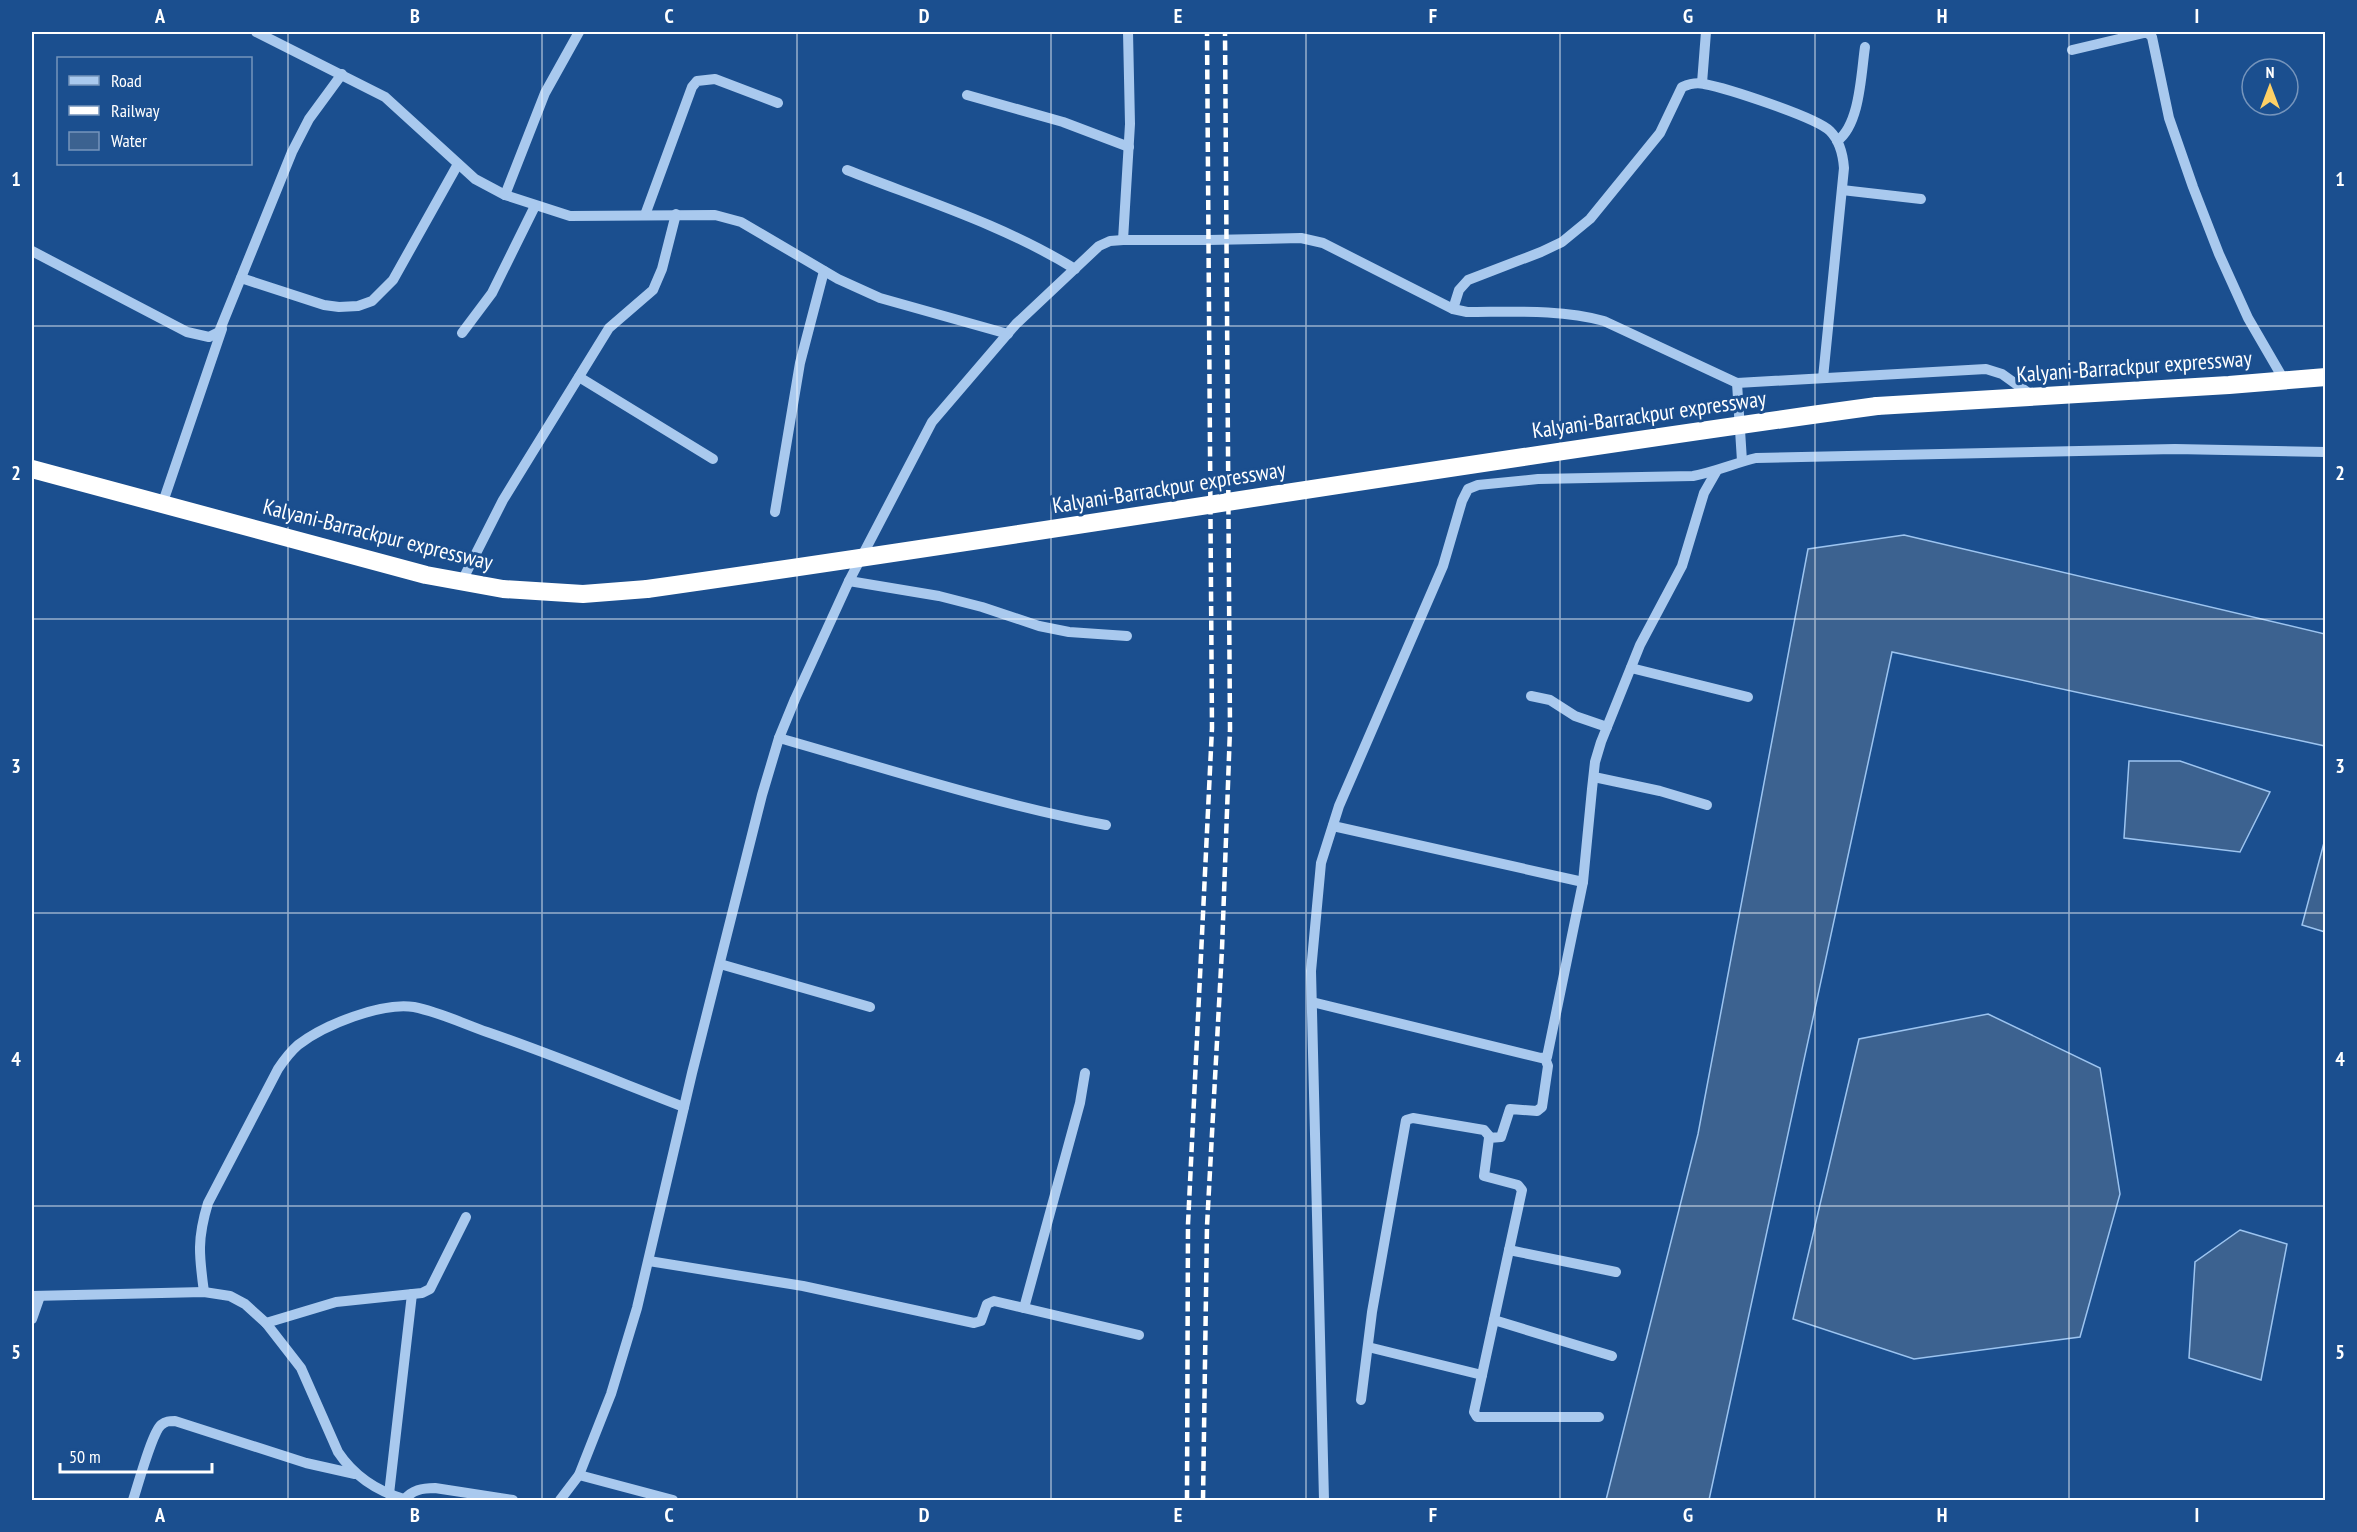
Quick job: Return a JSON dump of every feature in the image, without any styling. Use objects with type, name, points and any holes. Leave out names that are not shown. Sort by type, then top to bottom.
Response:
[{"type":"highway","name":"Kalyani-Barrackpur expressway","points":[[32,469],[426,575],[503,589],[583,594],[647,590],[1567,449],[1877,406],[2325,377]]},
{"type":"street","points":[[256,32],[385,97],[475,179],[505,195],[570,216],[715,215],[741,222],[824,271],[880,298],[1008,334]]},
{"type":"street","points":[[505,195],[545,93],[579,32]]},
{"type":"street","points":[[1123,240],[1129,147],[1128,32]]},
{"type":"street","points":[[1702,83],[1706,32]]},
{"type":"street","points":[[2072,50],[2144,33],[2152,37],[2172,128],[2206,221],[2248,318],[2284,380]]},
{"type":"street","points":[[1837,141],[1849,131],[1854,118],[1865,47]]},
{"type":"street","points":[[162,505],[225,322],[292,152],[309,119],[342,74]]},
{"type":"street","points":[[645,215],[692,87],[698,81],[715,79],[778,103]]},
{"type":"street","points":[[1453,309],[1459,290],[1468,280],[1562,242],[1590,219],[1660,134],[1682,87],[1702,83],[1754,98],[1818,123],[1829,130],[1843,154],[1844,168],[1823,378]]},
{"type":"street","points":[[967,95],[1063,122],[1129,147]]},
{"type":"street","points":[[242,278],[324,305],[358,306],[372,301],[393,280],[458,164]]},
{"type":"street","points":[[847,170],[1013,235],[1042,249],[1074,269]]},
{"type":"street","points":[[1842,190],[1921,199]]},
{"type":"street","points":[[462,333],[492,293],[535,206]]},
{"type":"street","points":[[462,581],[503,500],[609,328],[652,290],[662,269],[676,214]]},
{"type":"street","points":[[560,1500],[579,1475],[611,1394],[649,1261],[684,1107],[762,795],[779,738],[795,699],[849,581],[932,422],[1008,334],[1099,246],[1110,241],[1123,240],[1301,238],[1323,243],[1453,309],[1467,312],[1583,315],[1604,321],[1737,383],[1986,369],[2002,374],[2034,397]]},
{"type":"street","points":[[32,251],[186,332],[209,337],[219,332],[225,322]]},
{"type":"street","points":[[775,512],[800,363],[824,271]]},
{"type":"street","points":[[579,377],[713,459]]},
{"type":"street","points":[[1737,383],[1742,461]]},
{"type":"street","points":[[1324,1500],[1311,971],[1321,862],[1339,806],[1443,566],[1462,501],[1468,489],[1478,485],[1538,479],[1694,476],[1716,472],[1756,458],[2175,449],[2325,452]]},
{"type":"street","points":[[1545,1058],[1583,882],[1595,762],[1640,645],[1682,566],[1704,493],[1716,472]]},
{"type":"street","points":[[849,581],[939,596],[982,607],[1039,626],[1069,632],[1127,636]]},
{"type":"street","points":[[1631,668],[1748,697]]},
{"type":"street","points":[[1531,696],[1550,700],[1575,716],[1607,727]]},
{"type":"street","points":[[779,738],[1037,812],[1106,825]]},
{"type":"street","points":[[1594,777],[1660,791],[1707,805]]},
{"type":"street","points":[[1333,826],[1583,882]]},
{"type":"street","points":[[720,964],[870,1007]]},
{"type":"street","points":[[1312,1002],[1545,1058]]},
{"type":"street","points":[[204,1292],[199,1249],[202,1223],[208,1203],[278,1069],[286,1056],[313,1034],[369,1012],[393,1007],[413,1007],[423,1010],[530,1047],[684,1107]]},
{"type":"street","points":[[1361,1400],[1406,1120],[1413,1118],[1484,1131],[1490,1137],[1501,1137],[1510,1109],[1537,1111],[1542,1107],[1548,1066],[1545,1058]]},
{"type":"street","points":[[1024,1308],[1080,1103],[1085,1073]]},
{"type":"street","points":[[1490,1137],[1483,1175],[1518,1185],[1522,1190],[1474,1412],[1477,1417],[1599,1417]]},
{"type":"street","points":[[266,1323],[336,1302],[412,1294],[430,1289],[466,1217]]},
{"type":"street","points":[[1509,1250],[1616,1272]]},
{"type":"street","points":[[649,1261],[783,1282],[974,1323],[981,1321],[990,1302],[1002,1302],[1138,1335]]},
{"type":"street","points":[[32,1319],[36,1296],[204,1292],[230,1296],[245,1304],[266,1323],[301,1368],[338,1452],[355,1474]]},
{"type":"street","points":[[389,1494],[412,1294]]},
{"type":"street","points":[[1494,1320],[1612,1356]]},
{"type":"street","points":[[1368,1347],[1482,1375]]},
{"type":"street","points":[[133,1500],[155,1436],[160,1426],[167,1421],[175,1421],[306,1463],[355,1474],[404,1500],[412,1492],[423,1488],[513,1500]]},
{"type":"street","points":[[579,1475],[673,1500]]},
{"type":"water","points":[[1904,535],[2325,634],[2325,746],[1892,652],[1709,1500],[1606,1500],[1698,1134],[1808,549]]},
{"type":"water","points":[[2129,761],[2180,761],[2270,792],[2240,852],[2124,838]]},
{"type":"water","points":[[2325,839],[2326,932],[2302,925]]},
{"type":"water","points":[[1988,1014],[2100,1068],[2120,1194],[2080,1337],[1914,1359],[1793,1319],[1859,1039]]},
{"type":"water","points":[[2240,1230],[2287,1244],[2261,1380],[2189,1358],[2195,1262]]},
{"type":"railway","points":[[1187,1500],[1188,1224],[1212,728],[1207,32]]},
{"type":"railway","points":[[1203,1500],[1207,1226],[1222,949],[1230,729],[1225,32]]}]
